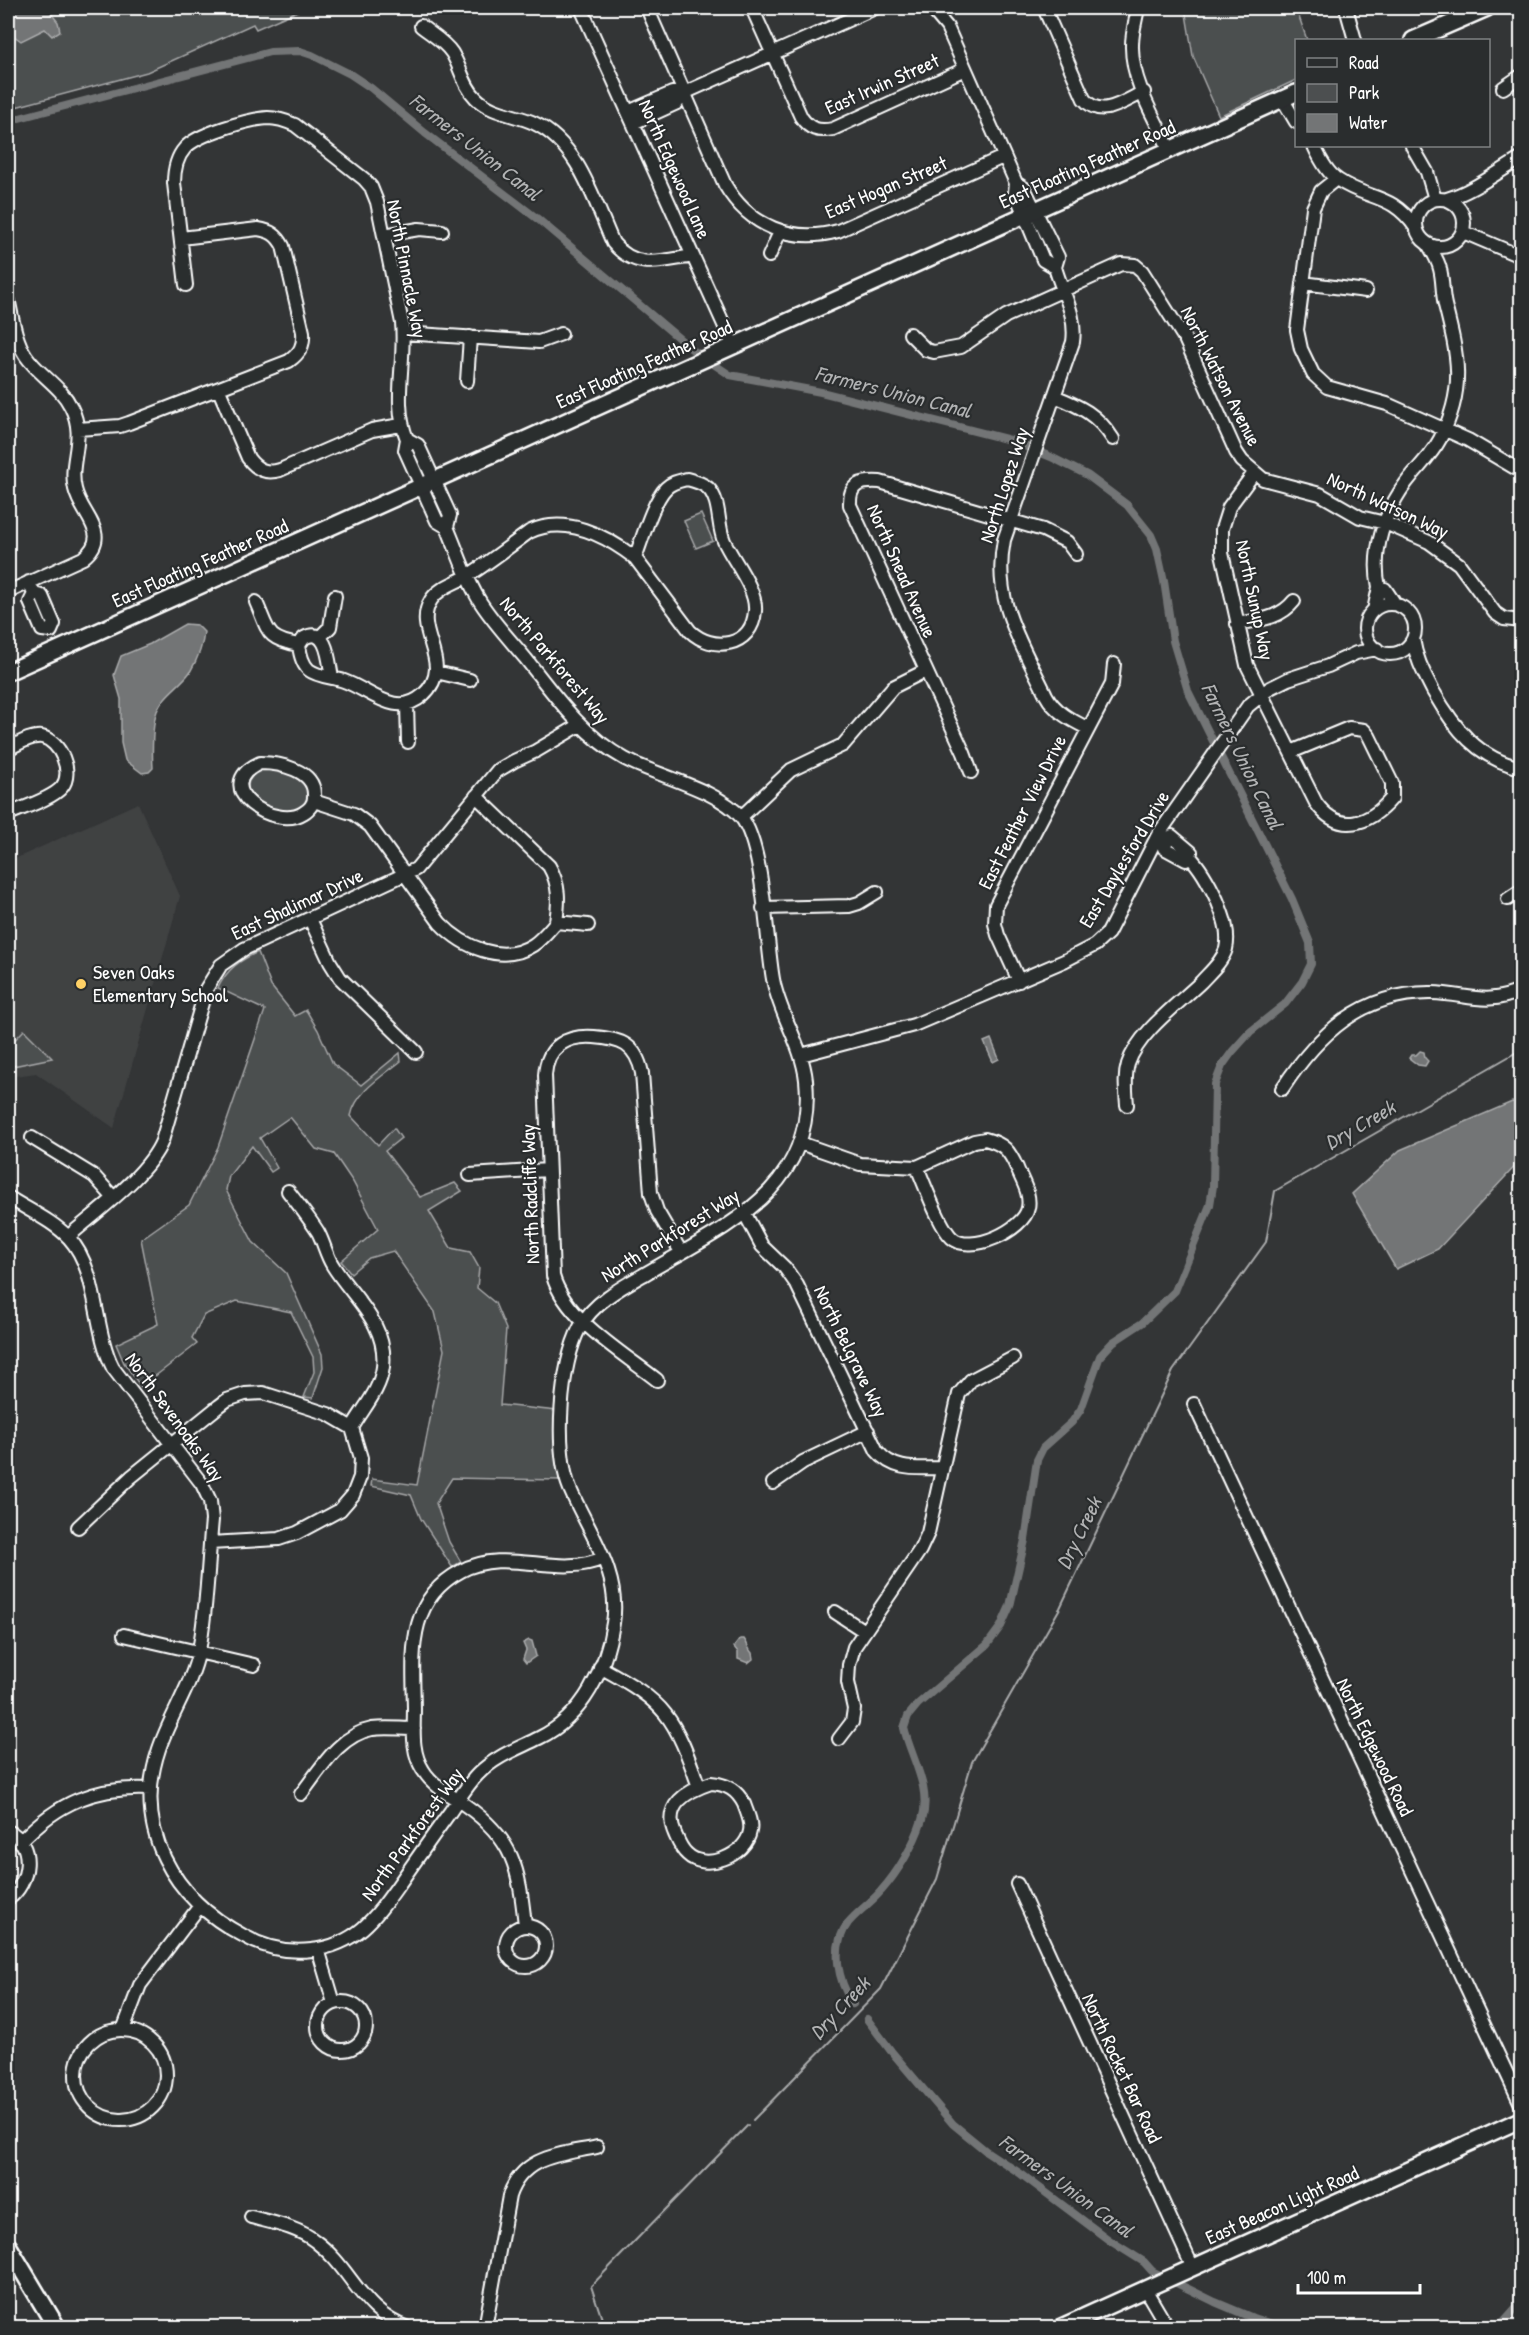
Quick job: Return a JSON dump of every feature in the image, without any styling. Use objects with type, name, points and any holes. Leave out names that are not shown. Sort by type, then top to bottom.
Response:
[{"type":"highway","points":[[8,2246],[57,2328]]},
{"type":"main road","points":[[1415,39],[1487,8]]},
{"type":"main road","name":"East Floating Feather Road","points":[[8,672],[1290,96]]},
{"type":"main road","name":"East Beacon Light Road","points":[[1059,2328],[1521,2120]]},
{"type":"street","name":"North Edgewood Lane","points":[[581,8],[693,256],[730,348]]},
{"type":"street","points":[[647,8],[730,193],[748,214],[780,232],[769,256]]},
{"type":"street","points":[[752,8],[772,53]]},
{"type":"street","points":[[631,117],[677,103],[684,93],[875,8]]},
{"type":"street","name":"North Lopez Way","points":[[931,8],[947,27],[1016,183],[1015,192],[1030,212],[1043,260],[1055,267],[1072,313],[1075,329],[1073,342],[1004,540],[1000,574],[1008,613],[1051,704],[1065,717],[1087,728]]},
{"type":"street","points":[[1044,8],[1084,99],[1090,106],[1097,110],[1106,109],[1144,92]]},
{"type":"street","points":[[1138,8],[1132,55],[1144,92],[1170,150]]},
{"type":"street","points":[[1346,8],[1355,39]]},
{"type":"street","points":[[421,26],[450,51],[464,82],[476,98],[491,109],[525,119],[542,127],[564,146],[579,169],[619,250],[627,256],[645,262],[693,256]]},
{"type":"street","name":"East Irwin Street","points":[[772,53],[801,117],[814,129],[824,131],[965,69]]},
{"type":"street","points":[[1503,88],[1521,75]]},
{"type":"street","points":[[1290,96],[1295,118]]},
{"type":"street","name":"North Pinnacle Way","points":[[181,238],[174,170],[186,146],[204,134],[260,119],[283,120],[295,125],[364,179],[377,202],[403,333],[399,403],[401,425],[407,439],[405,450],[428,484]]},
{"type":"street","points":[[1314,147],[1319,158],[1336,180],[1396,205],[1428,244],[1440,247],[1453,243]]},
{"type":"street","points":[[1413,147],[1427,172],[1436,200]]},
{"type":"street","name":"East Hogan Street","points":[[780,232],[810,236],[838,231],[1003,157]]},
{"type":"street","points":[[1396,205],[1465,194],[1521,158]]},
{"type":"street","points":[[1336,180],[1321,191],[1313,208],[1303,284],[1298,340],[1313,375],[1319,382],[1335,390],[1387,404],[1468,440],[1521,472]]},
{"type":"street","points":[[1440,268],[1453,243],[1463,232],[1464,216],[1478,185]]},
{"type":"street","points":[[1416,228],[1418,213],[1436,200],[1454,203],[1464,216]]},
{"type":"street","points":[[78,429],[120,426],[219,390],[289,361],[300,351],[303,332],[283,246],[278,237],[269,231],[258,229],[181,238],[186,285]]},
{"type":"street","points":[[384,235],[419,229],[442,231]]},
{"type":"street","points":[[1463,232],[1521,257]]},
{"type":"street","points":[[1356,653],[1366,622],[1374,610],[1379,587],[1377,560],[1385,523],[1398,495],[1430,454],[1444,430],[1454,400],[1458,370],[1455,339],[1445,305],[1440,268],[1428,244]]},
{"type":"street","name":"North Watson Avenue","points":[[1062,290],[1121,264],[1135,265],[1143,271],[1185,339],[1236,452],[1254,473]]},
{"type":"street","points":[[1303,284],[1366,291]]},
{"type":"street","points":[[910,334],[926,350],[949,351],[972,341],[1006,316],[1062,290]]},
{"type":"street","points":[[8,302],[24,354],[66,398],[72,408],[78,429],[75,489],[94,527],[96,537],[92,551],[83,558],[31,588],[8,592]]},
{"type":"street","points":[[403,333],[539,342],[561,334]]},
{"type":"street","points":[[467,381],[470,337]]},
{"type":"street","points":[[219,390],[248,458],[262,471],[280,470],[372,430],[401,425]]},
{"type":"street","points":[[1054,396],[1091,413],[1104,424],[1113,439]]},
{"type":"street","name":"North Watson Way","points":[[1254,473],[1275,483],[1320,494],[1360,517],[1385,523],[1421,538],[1448,555],[1467,573],[1495,613],[1504,619],[1518,621]]},
{"type":"street","name":"North Sunup Way","points":[[1254,473],[1229,507],[1222,530],[1222,553],[1246,665],[1291,752],[1323,812],[1333,820],[1357,823],[1373,816],[1392,798],[1392,783],[1364,730],[1356,727],[1349,728],[1291,752]]},
{"type":"street","points":[[332,678],[325,644],[320,637],[309,635],[304,638],[299,645],[302,662],[314,673],[352,684],[385,702],[407,704],[422,696],[428,690],[436,672],[437,661],[426,627],[426,612],[430,601],[437,592],[468,576],[529,532],[552,524],[580,528],[618,546],[634,558],[690,631],[699,639],[711,644],[723,645],[735,641],[751,626],[755,613],[754,598],[724,540],[715,501],[709,489],[699,482],[687,479],[667,487],[660,496],[634,558]]},
{"type":"street","name":"North Snead Avenue","points":[[971,772],[850,505],[850,496],[854,487],[864,482],[880,482],[1011,519]]},
{"type":"street","name":"North Parkforest Way","points":[[318,1949],[350,1937],[379,1914],[470,1782],[493,1761],[548,1734],[569,1718],[588,1694],[611,1635],[615,1611],[612,1584],[603,1558],[565,1475],[561,1448],[567,1367],[582,1321],[610,1295],[745,1214],[766,1196],[778,1181],[800,1143],[804,1129],[806,1083],[801,1055],[774,985],[754,841],[741,817],[718,799],[617,755],[580,725],[484,606],[447,527],[437,521],[428,484]]},
{"type":"street","points":[[1011,519],[1052,534],[1066,542],[1076,554]]},
{"type":"street","points":[[1379,587],[1385,589],[1395,604],[1408,611],[1413,617],[1415,632],[1413,639],[1417,661],[1447,717],[1466,739],[1485,754],[1521,768]]},
{"type":"street","points":[[31,588],[30,602],[42,630],[51,631],[59,650]]},
{"type":"street","points":[[320,637],[330,627],[335,596]]},
{"type":"street","points":[[1237,624],[1277,616],[1286,611],[1294,601]]},
{"type":"street","points":[[256,602],[274,638],[281,642],[299,645]]},
{"type":"street","points":[[1374,610],[1380,606],[1395,604]]},
{"type":"street","points":[[1365,630],[1371,644],[1377,650],[1417,661]]},
{"type":"street","points":[[1392,654],[1401,651],[1413,639]]},
{"type":"street","name":"East Daylesford Drive","points":[[801,1055],[914,1025],[1019,981],[1095,945],[1108,933],[1214,753],[1248,706],[1261,694],[1288,679],[1328,666],[1356,653],[1377,650]]},
{"type":"street","name":"East Feather View Drive","points":[[1019,981],[998,935],[995,924],[996,905],[1112,684],[1114,664]]},
{"type":"street","points":[[741,817],[791,770],[843,745],[893,687],[926,671]]},
{"type":"street","points":[[436,672],[470,680]]},
{"type":"street","points":[[407,704],[408,742]]},
{"type":"street","name":"East Shalimar Drive","points":[[68,1237],[147,1167],[158,1150],[203,998],[215,972],[235,953],[407,875],[422,864],[491,778],[505,765],[536,752],[580,725]]},
{"type":"street","points":[[8,749],[32,738],[42,737],[50,740],[58,749],[67,775],[63,786],[54,793],[8,814]]},
{"type":"street","points":[[260,763],[270,763],[298,771],[310,781],[315,792],[314,801],[304,813],[295,817],[286,818],[256,809],[246,801],[242,794],[243,778],[251,767],[260,763]]},
{"type":"street","points":[[314,801],[363,819],[377,833],[447,930],[489,953],[508,954],[527,949],[542,938],[556,922],[559,893],[554,874],[549,866],[476,796]]},
{"type":"street","points":[[1127,1105],[1125,1082],[1128,1064],[1135,1050],[1150,1030],[1216,967],[1226,950],[1227,933],[1223,914],[1211,887],[1190,857],[1191,852],[1172,836],[1162,838]]},
{"type":"street","points":[[1508,899],[1521,890]]},
{"type":"street","points":[[763,908],[849,906],[877,892]]},
{"type":"street","points":[[310,919],[340,978],[416,1052]]},
{"type":"street","points":[[556,922],[588,925]]},
{"type":"street","points":[[1282,1089],[1302,1060],[1330,1029],[1375,1003],[1407,994],[1433,993],[1494,1000],[1521,990]]},
{"type":"street","name":"North Radcliffe Way","points":[[657,1380],[582,1321],[560,1294],[553,1276],[545,1075],[553,1049],[561,1043],[573,1037],[613,1039],[630,1047],[636,1054],[642,1073],[653,1202],[681,1252]]},
{"type":"street","points":[[32,1138],[94,1176],[113,1197]]},
{"type":"street","points":[[800,1143],[860,1164],[917,1167],[974,1140],[985,1139],[999,1143],[1010,1154],[1029,1196],[1028,1209],[1023,1220],[1012,1229],[982,1242],[969,1245],[957,1242],[945,1230],[917,1167]]},
{"type":"street","points":[[470,1175],[548,1170]]},
{"type":"street","points":[[288,1191],[317,1231],[334,1268],[370,1316],[380,1335],[383,1355],[381,1376],[374,1395],[352,1428]]},
{"type":"street","name":"North Sevenoaks Way","points":[[8,1198],[53,1225],[68,1237],[83,1261],[109,1360],[118,1376],[207,1492],[212,1510],[199,1652],[158,1752],[151,1789],[156,1838],[177,1881],[199,1907],[224,1926],[262,1945],[284,1950],[318,1949]]},
{"type":"street","name":"North Belgrave Way","points":[[745,1214],[762,1246],[785,1268],[797,1285],[877,1451],[891,1464],[909,1468],[942,1468]]},
{"type":"street","points":[[840,1739],[852,1722],[854,1709],[848,1682],[849,1665],[855,1647],[924,1542],[931,1524],[959,1394],[972,1380],[1013,1358]]},
{"type":"street","points":[[78,1527],[131,1476],[227,1400],[254,1393],[273,1395],[328,1414],[352,1428],[361,1458],[360,1478],[353,1495],[340,1510],[297,1533],[279,1539],[210,1543]]},
{"type":"street","name":"North Edgewood Road","points":[[1194,1404],[1521,2106]]},
{"type":"street","points":[[773,1483],[803,1462],[868,1431]]},
{"type":"street","points":[[525,1926],[519,1878],[509,1852],[486,1822],[435,1784],[423,1770],[416,1753],[412,1651],[415,1630],[428,1600],[461,1571],[490,1561],[513,1560],[578,1566],[603,1558]]},
{"type":"street","points":[[835,1612],[864,1631]]},
{"type":"street","points":[[124,1635],[254,1665]]},
{"type":"street","points":[[600,1666],[640,1689],[665,1712],[683,1742],[699,1787]]},
{"type":"street","points":[[301,1794],[336,1750],[350,1738],[373,1729],[414,1729]]},
{"type":"street","points":[[711,1783],[724,1784],[735,1791],[749,1818],[750,1831],[744,1845],[733,1854],[716,1861],[703,1862],[688,1856],[673,1831],[671,1816],[676,1802],[687,1792],[699,1787],[711,1783]]},
{"type":"street","points":[[21,1842],[45,1818],[77,1799],[114,1789],[151,1789]]},
{"type":"street","points":[[8,1831],[21,1842],[28,1866],[23,1884],[8,1899]]},
{"type":"street","name":"North Rocket Bar Road","points":[[1017,1884],[1186,2271]]},
{"type":"street","points":[[123,2030],[140,1985],[199,1907]]},
{"type":"street","points":[[318,1949],[334,2003]]},
{"type":"street","points":[[123,2030],[136,2032],[152,2043],[163,2060],[166,2073],[159,2098],[151,2108],[127,2119],[113,2119],[100,2115],[89,2107],[81,2096],[76,2070],[80,2057],[92,2041],[110,2031],[123,2030]]},
{"type":"street","points":[[485,2328],[509,2196],[517,2177],[532,2164],[544,2159],[597,2147]]},
{"type":"street","points":[[251,2217],[292,2229],[316,2241],[374,2308],[408,2328]]},
{"type":"street","points":[[1145,2289],[1168,2328]]},
{"type":"shaded area","name":"Seven Oaks Elementary School","points":[[138,803],[180,896],[114,1128],[36,1073],[8,1077],[8,862]]},
{"type":"green space","points":[[8,8],[304,8],[256,29],[253,24],[147,72],[8,109]]},
{"type":"green space","points":[[1185,8],[1296,8],[1307,39],[1295,39],[1295,80],[1219,116],[1193,56]]},
{"type":"green space","points":[[701,514],[713,541],[696,548],[684,521]]},
{"type":"green space","points":[[261,769],[275,770],[303,781],[306,785],[307,800],[295,810],[286,811],[266,806],[257,800],[250,794],[248,786],[251,778]]},
{"type":"green space","points":[[258,952],[271,986],[295,1016],[306,1010],[333,1064],[361,1085],[400,1053],[401,1061],[364,1092],[358,1099],[351,1116],[378,1145],[394,1128],[401,1138],[385,1151],[420,1197],[455,1183],[462,1191],[429,1211],[451,1248],[470,1252],[479,1268],[477,1288],[495,1303],[506,1329],[500,1405],[557,1411],[556,1456],[561,1480],[452,1478],[436,1503],[449,1542],[461,1562],[452,1567],[421,1519],[411,1495],[371,1486],[372,1479],[417,1485],[444,1350],[435,1312],[393,1251],[369,1258],[351,1273],[341,1261],[378,1229],[353,1182],[334,1154],[316,1149],[290,1117],[260,1138],[277,1168],[271,1172],[252,1146],[229,1176],[226,1190],[253,1242],[286,1273],[322,1354],[323,1367],[313,1398],[304,1397],[314,1372],[313,1357],[291,1312],[237,1301],[204,1315],[192,1338],[197,1344],[141,1387],[124,1363],[116,1344],[158,1324],[141,1239],[189,1205],[218,1147],[265,1010],[218,988],[235,966]]},
{"type":"green space","points":[[24,1030],[52,1058],[8,1067],[8,1047]]},
{"type":"water","points":[[8,8],[52,8],[50,12],[58,22],[60,31],[52,36],[45,29],[21,41],[10,33],[12,20],[8,16]]},
{"type":"water","points":[[185,624],[197,625],[204,632],[201,648],[190,672],[157,711],[153,731],[153,768],[149,772],[142,773],[125,760],[121,743],[121,699],[114,675],[121,656],[150,644]]},
{"type":"water","points":[[991,1039],[999,1059],[993,1062],[984,1042]]},
{"type":"water","points":[[1420,1051],[1424,1052],[1428,1061],[1425,1066],[1418,1065],[1409,1058]]},
{"type":"water","points":[[1512,1102],[1521,1103],[1521,1160],[1438,1249],[1396,1269],[1352,1194],[1400,1150]]},
{"type":"water","points":[[740,1639],[744,1639],[752,1653],[753,1659],[748,1663],[738,1659],[738,1652],[734,1647]]},
{"type":"water","points":[[532,1641],[536,1656],[526,1663],[523,1659],[526,1650],[523,1643]]},
{"type":"waterway","name":"Farmers Union Canal","points":[[8,121],[270,52],[300,51],[312,55],[350,74],[371,88],[425,133],[539,220],[694,351],[730,375],[821,392],[1010,440],[1087,475],[1127,505],[1151,535],[1157,549],[1164,581],[1173,641],[1188,691],[1292,899],[1310,943],[1311,964],[1302,982],[1285,1004],[1250,1032],[1222,1066],[1215,1084],[1213,1186],[1210,1205],[1175,1291],[1142,1323],[1113,1342],[1100,1356],[1081,1409],[1072,1422],[1043,1448],[1037,1460],[1025,1540],[1010,1606],[1001,1626],[987,1645],[918,1704],[908,1716],[904,1728],[923,1785],[922,1820],[915,1839],[887,1884],[842,1932],[838,1964],[843,1985],[853,2004]]},
{"type":"waterway","name":"Dry Creek","points":[[753,2120],[881,1989],[937,1879],[972,1762],[1060,1608],[1173,1371],[1266,1242],[1275,1191],[1522,1049]]},
{"type":"waterway","name":"Farmers Union Canal","points":[[867,2019],[953,2124],[986,2151],[1021,2174],[1109,2240],[1144,2262],[1152,2271],[1215,2302],[1284,2328]]},
{"type":"waterway","name":"Dry Creek","points":[[605,2328],[591,2286],[748,2125]]},
{"type":"waterway","name":"Farmers Union Canal","points":[[1498,2328],[1522,2301]]},
{"type":"place","name":"Seven Oaks Elementary School","points":[[81,984]]}]
